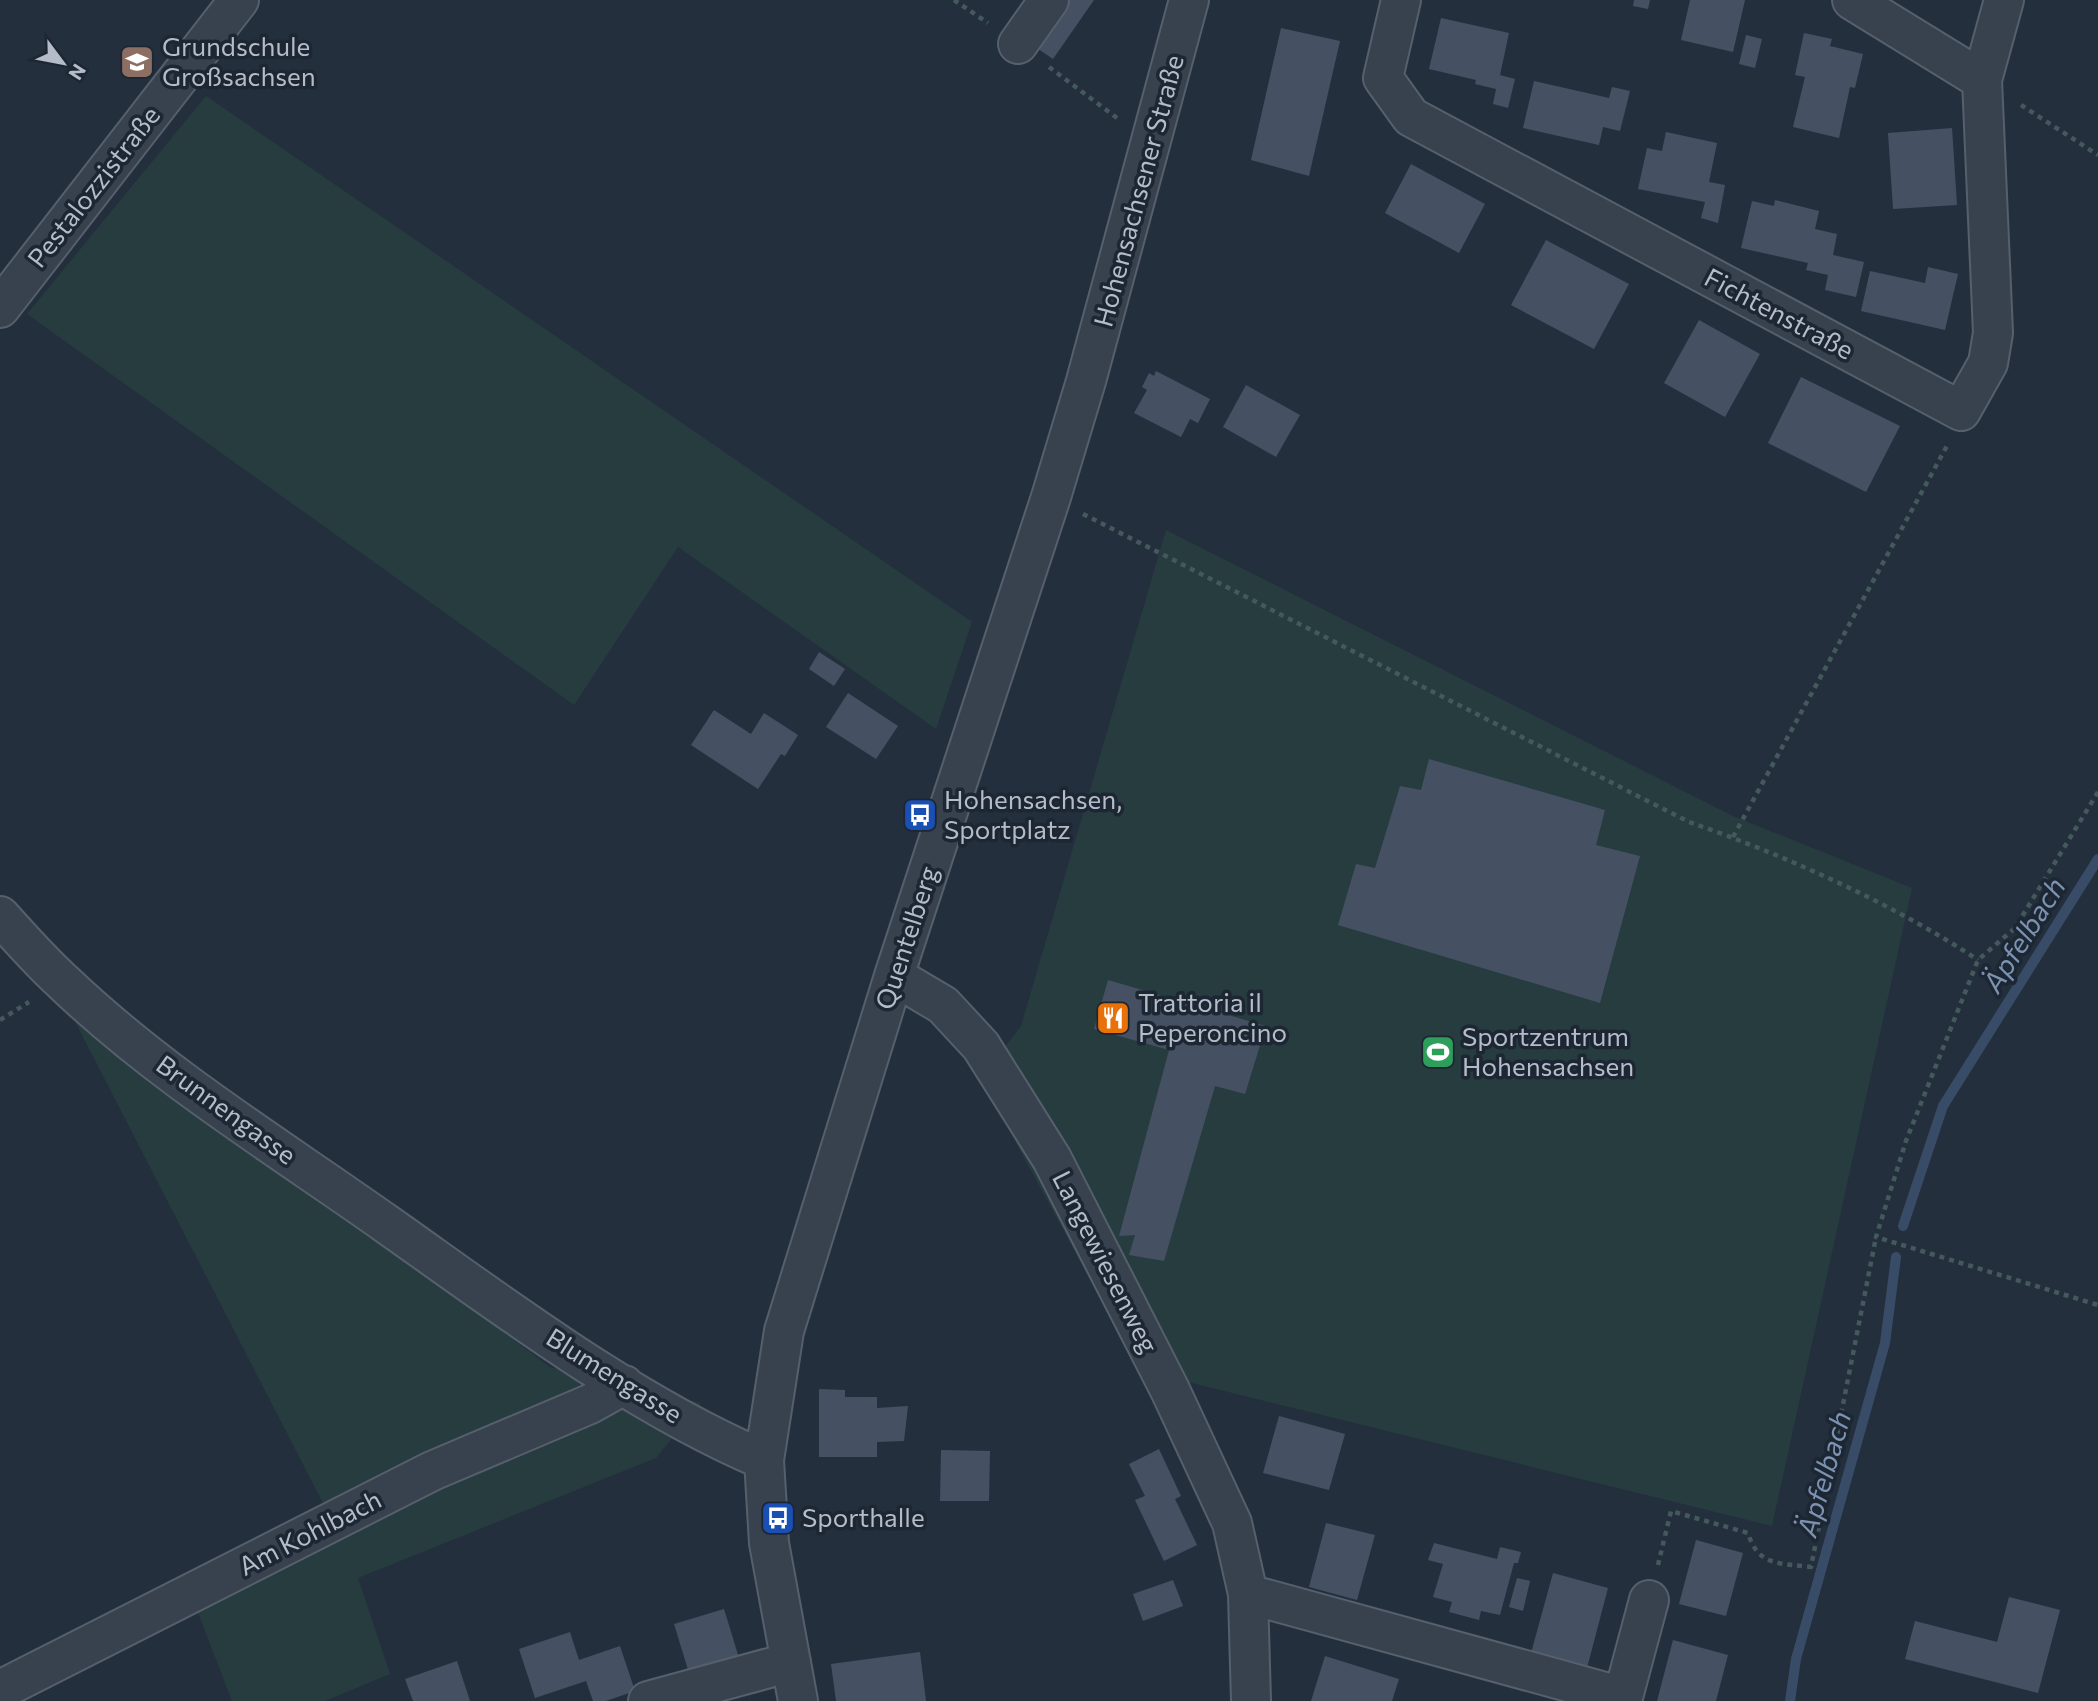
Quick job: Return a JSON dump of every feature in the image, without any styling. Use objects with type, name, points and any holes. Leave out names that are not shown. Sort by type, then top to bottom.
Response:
[{"type":"street","name":"Pestalozzistraße","points":[[0,309],[239,0]]},
{"type":"street","points":[[1018,44],[1049,0]]},
{"type":"street","name":"Hohensachsener Straße","points":[[1086,381],[1189,0]]},
{"type":"street","name":"Fichtenstraße","points":[[1401,0],[1383,78],[1411,117],[1961,411]]},
{"type":"street","points":[[1852,0],[1982,80]]},
{"type":"street","points":[[1961,411],[1988,363],[1993,333],[1982,80],[2004,0]]},
{"type":"street","name":"Quentelberg","points":[[798,1701],[769,1543],[764,1460],[784,1331],[894,976],[1051,497],[1086,381]]},
{"type":"street","name":"Brunnengasse","points":[[0,916],[62,982],[166,1067],[470,1283]]},
{"type":"street","name":"Langewiesenweg","points":[[894,976],[943,1005],[981,1046],[1052,1159],[1170,1390],[1232,1523],[1248,1594],[1251,1701]]},
{"type":"street","name":"Blumengasse","points":[[470,1283],[624,1385],[718,1440],[764,1460]]},
{"type":"street","name":"Am Kohlbach","points":[[0,1690],[432,1471],[590,1404],[624,1385]]},
{"type":"street","points":[[1248,1594],[1623,1697],[1649,1600]]},
{"type":"street","points":[[648,1701],[791,1662]]},
{"type":"path","points":[[954,0],[1152,144]]},
{"type":"path","points":[[1982,80],[2098,155]]},
{"type":"path","points":[[1733,837],[1947,447],[1961,411]]},
{"type":"path","points":[[1051,497],[1689,822],[1733,837],[1926,925],[1978,960]]},
{"type":"path","points":[[1649,1600],[1671,1511],[1748,1533],[1753,1550],[1770,1562],[1811,1567],[1876,1237],[1906,1141],[1978,960],[2015,928],[2098,792]]},
{"type":"path","points":[[1876,1237],[2098,1305]]},
{"type":"green space","points":[[206,96],[972,622],[936,729],[678,547],[574,705],[27,314]]},
{"type":"green space","name":"Sportzentrum Hohensachsen","points":[[1166,530],[1733,816],[1912,888],[1772,1526],[1139,1370],[981,1078],[1021,1026]]},
{"type":"green space","points":[[67,1006],[550,1367],[701,1403],[656,1458],[358,1578],[390,1674],[325,1701],[232,1701],[186,1582],[326,1509]]},
{"type":"building","points":[[1056,0],[1094,0],[1053,59],[1028,42]]},
{"type":"building","points":[[1634,0],[1650,0],[1648,9],[1633,6]]},
{"type":"building","points":[[1690,0],[1745,0],[1733,52],[1681,40]]},
{"type":"building","points":[[1441,18],[1509,33],[1500,75],[1515,79],[1508,108],[1493,104],[1496,89],[1475,84],[1476,80],[1429,69]]},
{"type":"building","points":[[1281,28],[1340,41],[1309,176],[1251,160]]},
{"type":"building","points":[[1804,33],[1832,39],[1830,46],[1863,54],[1855,88],[1850,87],[1839,138],[1793,127],[1805,77],[1795,75]]},
{"type":"building","points":[[1746,35],[1762,39],[1755,68],[1739,64]]},
{"type":"building","points":[[1534,81],[1609,98],[1612,87],[1630,91],[1620,131],[1603,127],[1599,145],[1523,128]]},
{"type":"building","points":[[1952,128],[1957,205],[1893,209],[1888,133]]},
{"type":"building","points":[[1666,132],[1717,143],[1709,182],[1725,185],[1718,223],[1701,218],[1705,202],[1638,189],[1647,148],[1662,151]]},
{"type":"building","points":[[1411,164],[1485,204],[1459,253],[1385,213]]},
{"type":"building","points":[[1775,200],[1819,211],[1815,229],[1837,234],[1833,255],[1864,262],[1856,297],[1825,290],[1828,275],[1806,270],[1808,263],[1741,248],[1752,201],[1774,206]]},
{"type":"building","points":[[1546,240],[1629,284],[1594,349],[1511,305]]},
{"type":"building","points":[[1928,267],[1958,274],[1945,330],[1861,311],[1870,271],[1925,283]]},
{"type":"building","points":[[1699,320],[1760,354],[1725,417],[1664,383]]},
{"type":"building","points":[[1156,371],[1210,399],[1198,423],[1190,419],[1181,437],[1134,413],[1147,390],[1142,387],[1149,373],[1154,376]]},
{"type":"building","points":[[1801,377],[1900,426],[1866,492],[1768,443]]},
{"type":"building","points":[[1246,385],[1300,415],[1276,457],[1223,427]]},
{"type":"building","points":[[819,652],[845,669],[834,686],[809,669]]},
{"type":"building","points":[[848,693],[898,726],[876,759],[826,727]]},
{"type":"building","points":[[714,710],[751,734],[764,713],[798,735],[785,756],[781,754],[758,789],[691,745]]},
{"type":"building","points":[[1429,759],[1605,810],[1596,845],[1640,856],[1600,1003],[1338,925],[1356,864],[1375,868],[1400,786],[1421,790]]},
{"type":"building","points":[[1108,980],[1266,1026],[1245,1094],[1215,1086],[1164,1261],[1129,1255],[1135,1235],[1119,1236],[1169,1050],[1094,1029]]},
{"type":"building","points":[[819,1389],[845,1390],[845,1397],[877,1397],[877,1408],[908,1406],[904,1441],[877,1442],[877,1457],[819,1457]]},
{"type":"building","points":[[1279,1416],[1345,1434],[1329,1490],[1263,1473]]},
{"type":"building","points":[[1159,1449],[1181,1496],[1175,1499],[1197,1545],[1164,1561],[1135,1500],[1145,1496],[1129,1464]]},
{"type":"building","points":[[941,1450],[990,1451],[989,1501],[940,1501]]},
{"type":"building","points":[[1326,1523],[1375,1535],[1357,1600],[1309,1587]]},
{"type":"building","points":[[1696,1540],[1743,1553],[1726,1616],[1679,1604]]},
{"type":"building","points":[[1434,1543],[1497,1559],[1500,1547],[1521,1552],[1518,1563],[1514,1563],[1500,1615],[1481,1611],[1479,1620],[1449,1612],[1452,1602],[1433,1597],[1443,1564],[1428,1560]]},
{"type":"building","points":[[1553,1573],[1608,1588],[1587,1668],[1531,1653]]},
{"type":"building","points":[[1517,1578],[1530,1581],[1523,1611],[1509,1607]]},
{"type":"building","points":[[1173,1580],[1183,1606],[1143,1621],[1133,1594]]},
{"type":"building","points":[[2009,1597],[2060,1610],[2038,1693],[1905,1659],[1915,1621],[1997,1642]]},
{"type":"building","points":[[724,1609],[739,1658],[689,1673],[674,1624]]},
{"type":"building","points":[[570,1632],[579,1660],[620,1646],[635,1691],[606,1701],[593,1701],[586,1681],[535,1698],[519,1649]]},
{"type":"building","points":[[1673,1640],[1728,1655],[1716,1701],[1657,1701]]},
{"type":"building","points":[[920,1652],[926,1701],[836,1701],[831,1664]]},
{"type":"building","points":[[1325,1656],[1399,1679],[1392,1701],[1311,1701]]},
{"type":"building","points":[[457,1661],[470,1701],[413,1701],[405,1679]]},
{"type":"waterway","name":"Äpfelbach","points":[[1903,1226],[1943,1106],[2098,859]]},
{"type":"waterway","name":"Äpfelbach","points":[[1790,1701],[1796,1659],[1885,1343],[1896,1257]]},
{"type":"place","name":"Grundschule Großsachsen","points":[[137,62]]},
{"type":"place","name":"Hohensachsen, Sportplatz","points":[[920,815]]},
{"type":"place","name":"Trattoria il Peperoncino","points":[[1113,1018]]},
{"type":"place","name":"Sportzentrum Hohensachsen","points":[[1438,1052]]},
{"type":"place","name":"Sporthalle","points":[[778,1518]]}]
